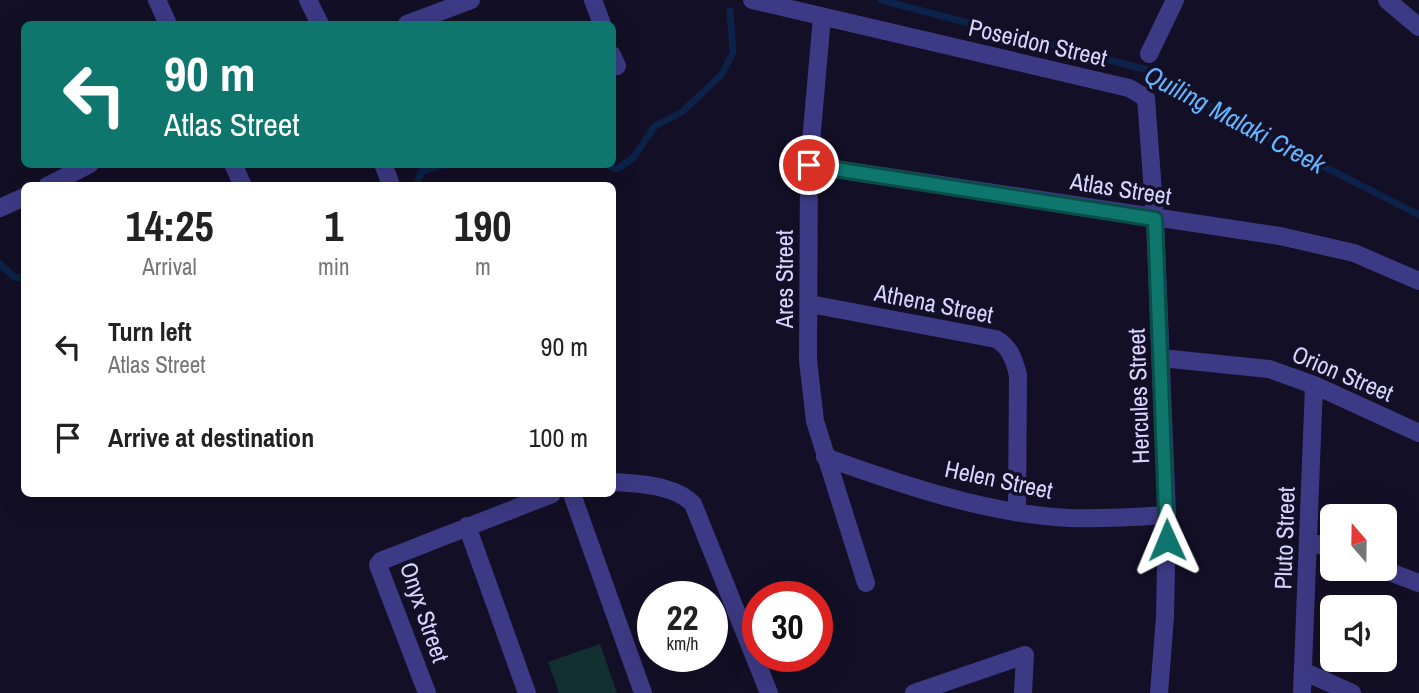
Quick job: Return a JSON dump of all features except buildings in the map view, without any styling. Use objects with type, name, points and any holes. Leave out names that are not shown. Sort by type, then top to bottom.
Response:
[{"type":"street","points":[[157,0],[167,21]]},
{"type":"street","points":[[309,0],[319,21]]},
{"type":"street","points":[[415,21],[471,0]]},
{"type":"street","points":[[593,0],[601,21]]},
{"type":"street","name":"Poseidon Street","points":[[752,0],[1129,88],[1146,98]]},
{"type":"street","points":[[1149,54],[1175,0]]},
{"type":"street","points":[[1387,0],[1419,27]]},
{"type":"street","name":"Ares Street","points":[[822,17],[809,165],[808,360],[811,393],[825,457],[866,583]]},
{"type":"street","name":"Hercules Street","points":[[1146,98],[1155,219],[1167,515],[1166,617],[1159,693]]},
{"type":"street","name":"Atlas Street","points":[[809,165],[1280,236],[1332,247],[1419,281]]},
{"type":"street","points":[[54,182],[78,168]]},
{"type":"street","points":[[385,168],[390,182]]},
{"type":"street","name":"Athena Street","points":[[810,304],[996,339],[1004,343],[1014,358],[1018,374],[1017,510]]},
{"type":"street","name":"Orion Street","points":[[1161,358],[1269,369],[1314,385],[1419,433]]},
{"type":"street","name":"Pluto Street","points":[[1302,693],[1305,672],[1314,385]]},
{"type":"street","name":"Helen Street","points":[[825,457],[923,488],[1017,510],[1068,518],[1167,515]]},
{"type":"street","points":[[616,482],[640,483],[674,493],[693,504],[769,693]]},
{"type":"street","name":"Onyx Street","points":[[427,693],[378,565],[383,559],[544,497]]},
{"type":"street","points":[[573,497],[643,693]]},
{"type":"street","points":[[467,526],[527,693]]},
{"type":"street","points":[[1308,540],[1320,545]]},
{"type":"street","points":[[1397,575],[1419,583]]},
{"type":"street","points":[[914,693],[1025,655],[1023,693]]},
{"type":"street","points":[[1305,672],[1352,693]]},
{"type":"green space","points":[[600,644],[617,693],[559,693],[548,662]]},
{"type":"waterway","name":"Quiling Malaki Creek","points":[[881,0],[1159,73],[1229,118],[1419,215]]},
{"type":"waterway","name":"Quiling Malaki Creek","points":[[615,168],[633,158],[655,126],[682,112],[722,74],[733,53],[730,11]]},
{"type":"waterway","name":"Quiling Malaki Creek","points":[[417,182],[421,172],[432,168]]},
{"type":"waterway","name":"Quiling Malaki Creek","points":[[0,264],[14,277],[21,278]]},
{"type":"route","points":[[809,165],[1155,219],[1167,540]]}]
